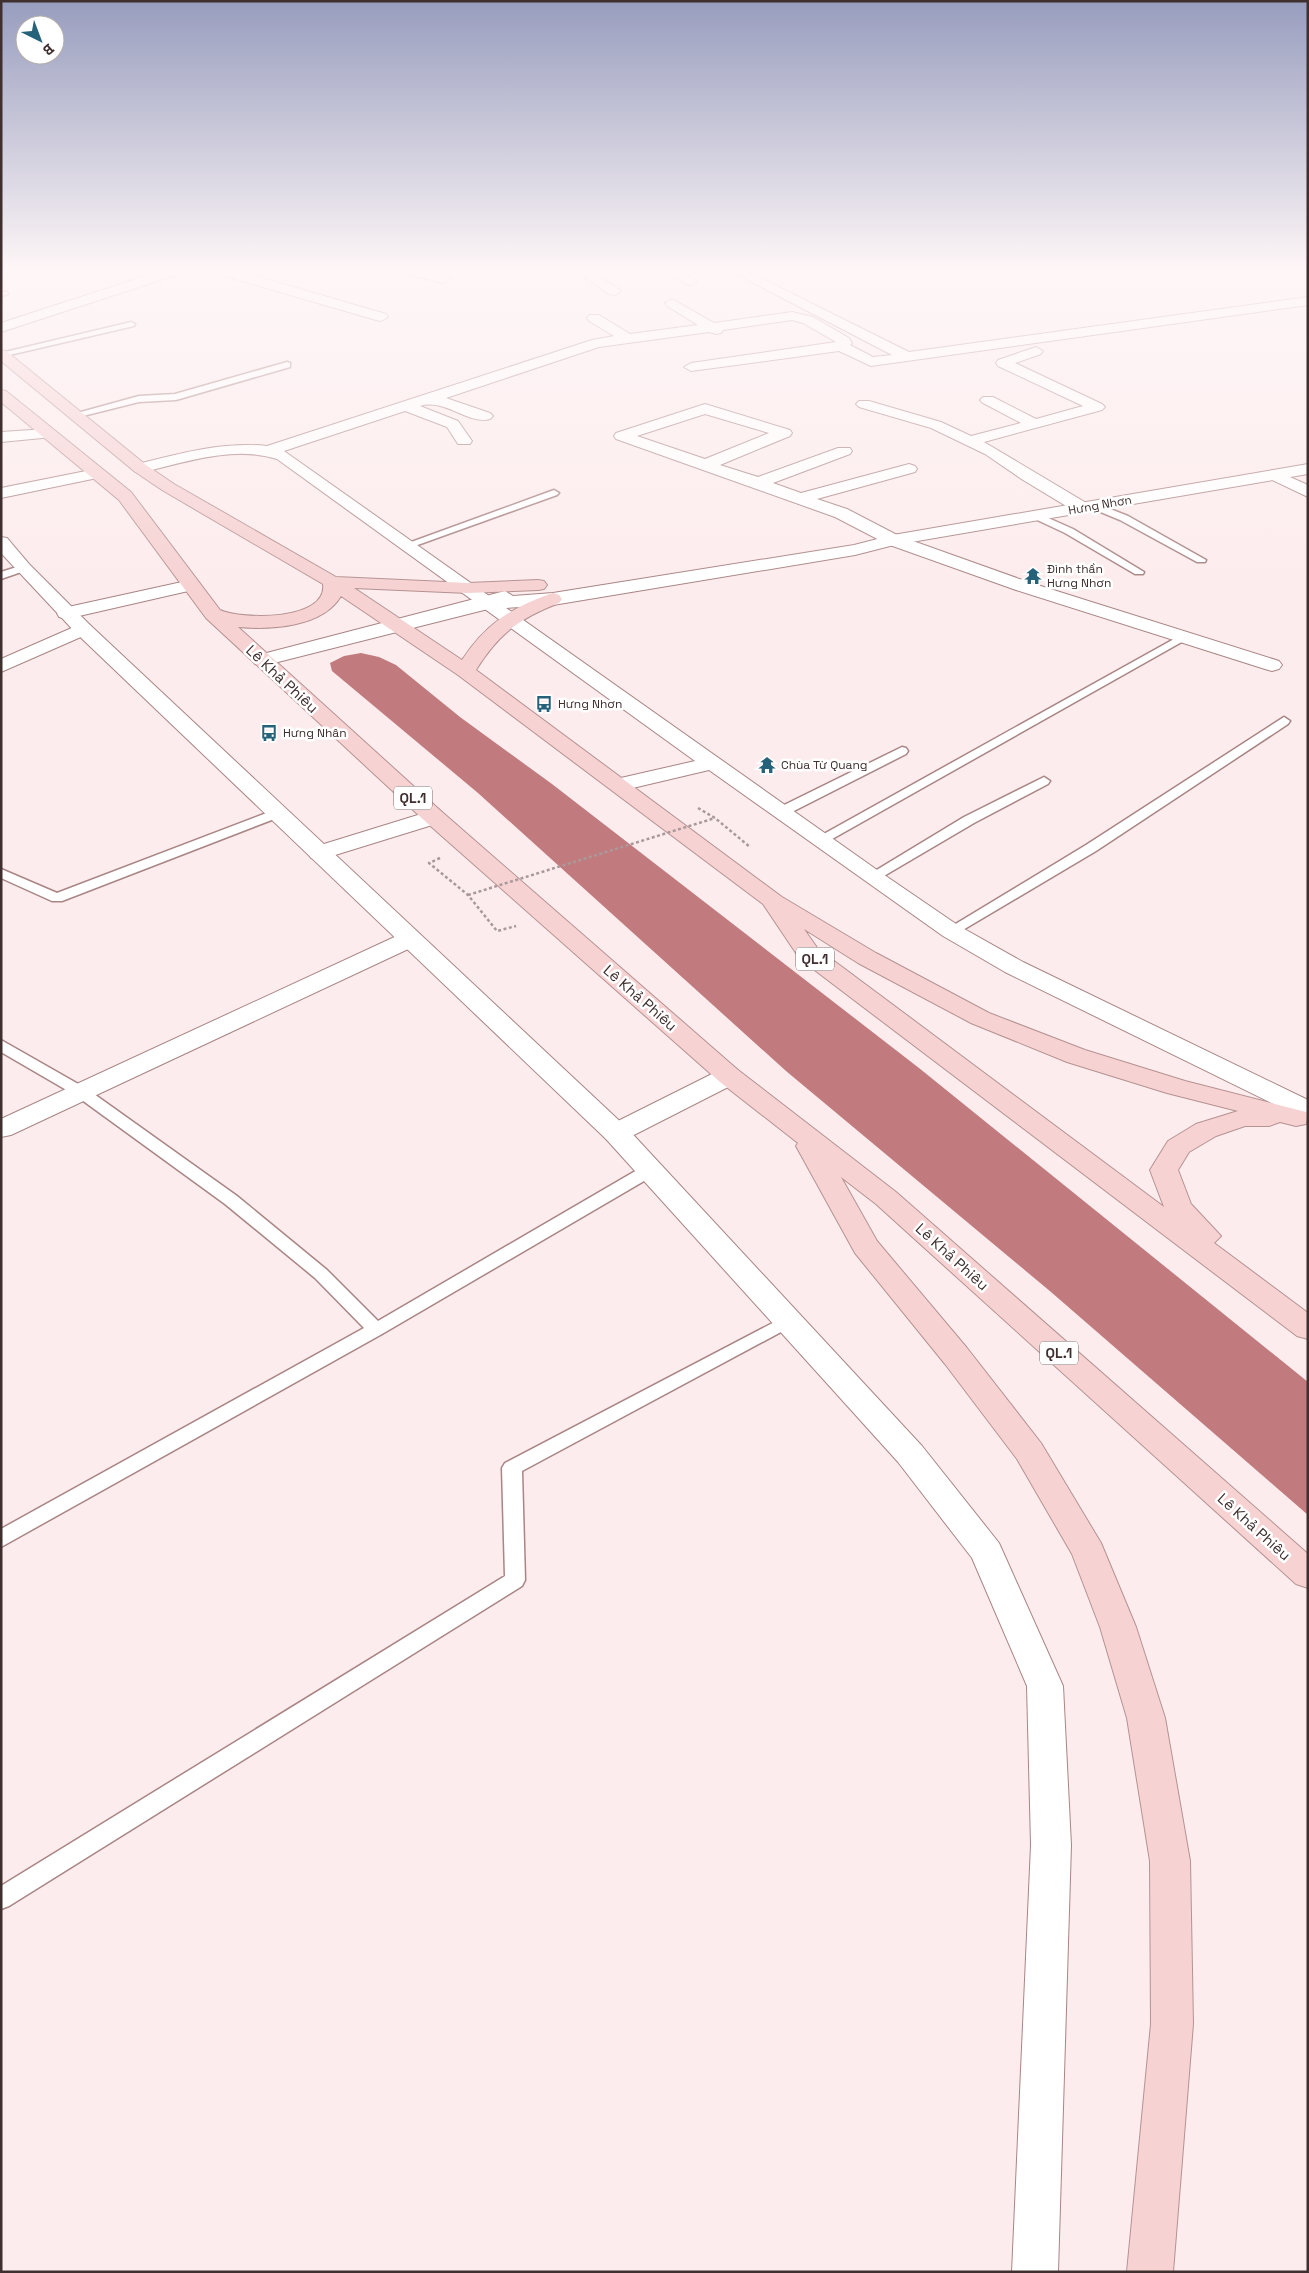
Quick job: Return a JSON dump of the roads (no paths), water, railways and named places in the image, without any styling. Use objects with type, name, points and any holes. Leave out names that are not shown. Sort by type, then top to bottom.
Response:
[{"type":"highway","name":"QL.1","points":[[26,374],[140,468],[168,488],[332,582],[465,671],[772,899],[808,954],[1308,1329]]},
{"type":"highway","name":"Lê Khả Phiêu","points":[[1,394],[47,434],[125,496],[213,614],[434,817],[728,1076],[886,1198],[1308,1575]]},
{"type":"highway","points":[[213,614],[233,621],[246,622],[276,621],[303,615],[329,601],[334,594],[332,582],[468,588],[538,585]]},
{"type":"highway","points":[[465,671],[482,643],[492,632],[510,619],[553,599]]},
{"type":"highway","points":[[772,899],[867,958],[980,1018],[1076,1056],[1176,1086],[1304,1116]]},
{"type":"highway","points":[[1282,1310],[1225,1253],[1186,1219],[1171,1196],[1164,1170],[1178,1147],[1206,1130],[1243,1118],[1304,1116]]},
{"type":"highway","points":[[806,1138],[865,1246],[956,1356],[1029,1452],[1088,1552],[1118,1627],[1143,1708],[1170,1861],[1172,1966],[1172,2024],[1150,2272]]},
{"type":"street","points":[[140,468],[224,452],[268,451],[502,374]]},
{"type":"street","points":[[970,441],[1097,407],[1027,374]]},
{"type":"street","points":[[429,397],[486,416]]},
{"type":"street","points":[[988,400],[1035,424]]},
{"type":"street","points":[[864,404],[936,425],[991,452],[1028,477],[1088,507]]},
{"type":"street","points":[[404,405],[453,424],[464,441]]},
{"type":"street","points":[[704,465],[784,433],[705,409],[622,436],[704,465],[841,512],[893,540],[1022,586],[1272,665]]},
{"type":"street","points":[[1,437],[47,434]]},
{"type":"street","points":[[268,451],[283,456],[872,877],[951,931],[1055,988],[1304,1116]]},
{"type":"street","points":[[758,483],[844,451]]},
{"type":"street","points":[[801,498],[909,469]]},
{"type":"street","name":"Hưng Nhơn","points":[[488,603],[553,599],[854,550],[893,540],[1308,469]]},
{"type":"street","points":[[1,493],[96,474]]},
{"type":"street","points":[[1274,475],[1308,492]]},
{"type":"street","name":"Hưng Nhơn","points":[[262,660],[488,603],[538,585],[773,547],[893,540]]},
{"type":"street","points":[[1,542],[12,572],[75,621],[616,1133],[910,1454],[987,1552],[1045,1686],[1051,1845],[1036,2272]]},
{"type":"street","points":[[1,666],[75,621],[191,585]]},
{"type":"street","points":[[620,786],[712,763]]},
{"type":"street","points":[[320,853],[434,817]]},
{"type":"street","points":[[1,1129],[410,939]]},
{"type":"street","points":[[616,1133],[728,1076]]},
{"type":"lane","points":[[75,415],[139,399],[176,396],[255,374]]},
{"type":"lane","points":[[408,545],[554,493]]},
{"type":"lane","points":[[1088,507],[1124,518],[1201,560]]},
{"type":"lane","points":[[1037,516],[1069,531],[1139,572]]},
{"type":"lane","points":[[820,840],[1183,637]]},
{"type":"lane","points":[[951,931],[1091,848],[1284,721]]},
{"type":"lane","points":[[781,812],[902,751]]},
{"type":"lane","points":[[872,877],[969,820],[1044,781]]},
{"type":"lane","points":[[1,873],[57,898],[277,813]]},
{"type":"lane","points":[[1,1046],[81,1092],[231,1200],[291,1247],[321,1274],[376,1330]]},
{"type":"lane","points":[[1,1539],[376,1330],[650,1170]]},
{"type":"lane","points":[[1,1900],[515,1580],[512,1468],[788,1321]]},
{"type":"place","name":"Đình thần Hưng Nhơn","points":[[1033,576]]},
{"type":"place","name":"Hưng Nhơn","points":[[544,704]]},
{"type":"place","name":"Hưng Nhân","points":[[269,733]]},
{"type":"place","name":"Chùa Từ Quang","points":[[767,765]]}]
